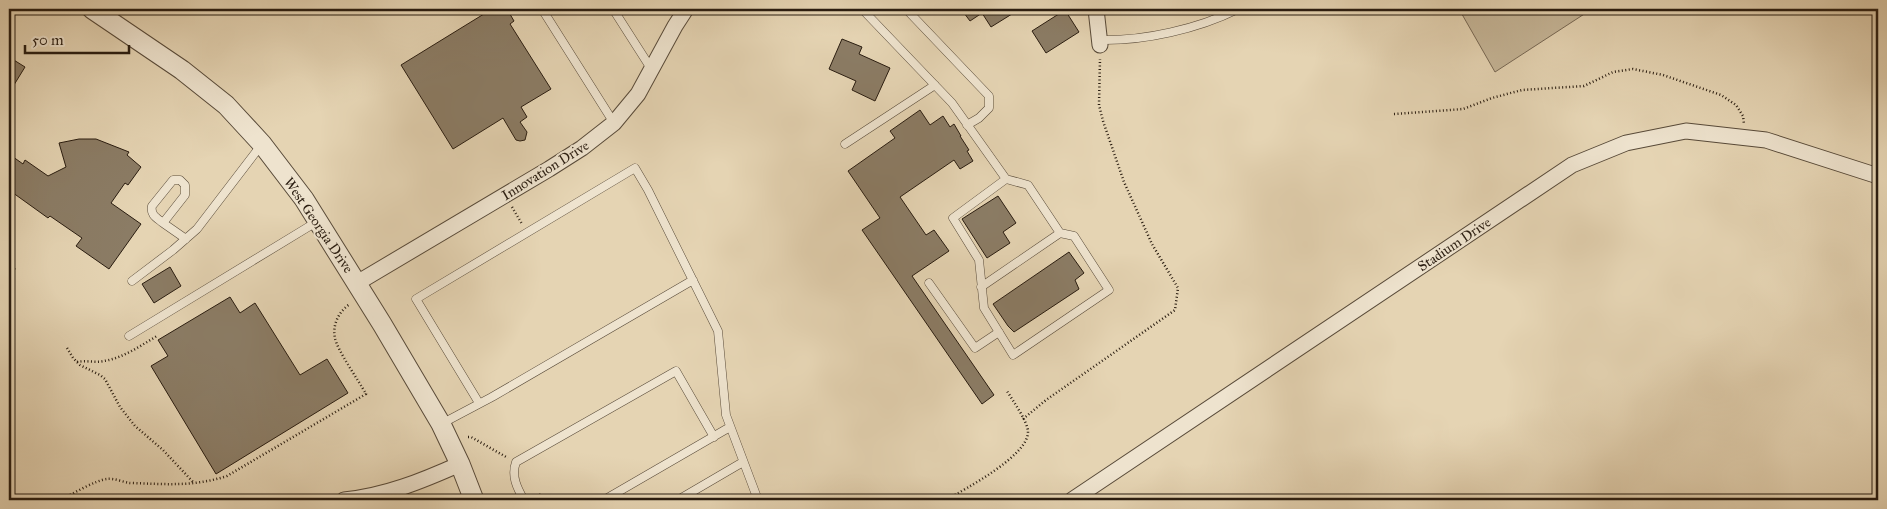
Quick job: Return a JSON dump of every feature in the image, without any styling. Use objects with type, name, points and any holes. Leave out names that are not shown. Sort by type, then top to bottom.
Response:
[{"type":"street","name":"West Georgia Drive","points":[[92,9],[182,70],[226,105],[262,144],[304,199],[357,283],[441,424],[474,500]]},
{"type":"street","name":"Innovation Drive","points":[[357,283],[549,169],[614,123],[638,94],[686,9]]},
{"type":"street","points":[[1096,9],[1100,42]]},
{"type":"street","name":"Stadium Drive","points":[[1072,500],[1572,165],[1626,143],[1686,131],[1766,140],[1878,176]]},
{"type":"street","points":[[344,500],[366,499],[401,488],[460,464]]},
{"type":"lane","points":[[542,9],[614,123]]},
{"type":"lane","points":[[613,9],[652,70]]},
{"type":"lane","points":[[862,9],[952,103],[1006,179],[1028,185],[1060,234]]},
{"type":"lane","points":[[906,9],[989,96],[989,108],[968,125]]},
{"type":"lane","points":[[1100,42],[1125,40],[1184,28],[1217,19],[1238,9]]},
{"type":"lane","points":[[845,144],[935,85]]},
{"type":"lane","points":[[132,281],[197,229],[262,144]]},
{"type":"lane","points":[[479,403],[416,299],[635,168],[718,331],[726,415],[757,500]]},
{"type":"lane","points":[[982,287],[1060,234],[1074,236],[1109,290],[1013,355],[984,308],[979,260],[953,218],[1006,179]]},
{"type":"lane","points":[[163,223],[185,195],[185,185],[180,180],[173,180],[152,206],[151,210],[163,223],[186,239]]},
{"type":"lane","points":[[129,336],[318,221]]},
{"type":"lane","points":[[441,424],[693,280]]},
{"type":"lane","points":[[929,283],[975,348],[999,332]]},
{"type":"lane","points":[[524,500],[518,490],[512,472],[516,462],[676,371],[714,437]]},
{"type":"lane","points":[[604,500],[730,427]]},
{"type":"lane","points":[[678,500],[743,462]]},
{"type":"path","points":[[1023,419],[1046,400],[1175,310],[1178,288],[1152,244],[1124,182],[1103,121],[1099,105],[1100,42]]},
{"type":"path","points":[[1394,114],[1463,109],[1492,98],[1522,90],[1584,86],[1613,72],[1633,69],[1663,75],[1721,95],[1736,105],[1743,116],[1746,138]]},
{"type":"path","points":[[510,204],[516,215]]},
{"type":"path","points":[[9,273],[15,268]]},
{"type":"path","points":[[61,500],[77,491],[108,479],[124,482],[183,485],[211,482],[227,476],[366,394],[335,339],[336,322],[343,308],[351,303]]},
{"type":"path","points":[[76,362],[86,360],[102,362],[118,358],[157,336]]},
{"type":"path","points":[[67,348],[76,362],[105,379],[120,407],[135,426],[163,450],[194,484]]},
{"type":"path","points":[[946,500],[1009,460],[1024,446],[1028,432],[1007,391]]},
{"type":"path","points":[[468,437],[516,462]]},
{"type":"path","points":[[540,494],[544,500]]},
{"type":"shaded area","points":[[1459,9],[1592,9],[1495,72]]},
{"type":"building","points":[[492,9],[507,9],[514,21],[510,24],[551,89],[521,107],[527,117],[520,122],[527,132],[525,140],[516,140],[503,118],[453,149],[401,65]]},
{"type":"building","points":[[961,9],[1020,9],[991,27],[982,13],[970,21]]},
{"type":"building","points":[[1065,10],[1079,32],[1046,53],[1032,31]]},
{"type":"building","points":[[842,39],[862,47],[859,54],[890,68],[875,101],[852,90],[856,81],[829,69]]},
{"type":"building","points":[[9,57],[25,67],[9,93]]},
{"type":"building","points":[[920,110],[930,125],[943,116],[950,127],[954,124],[973,161],[960,169],[954,160],[900,197],[926,235],[934,230],[949,251],[912,276],[994,395],[982,404],[862,230],[880,218],[848,171],[895,138],[890,131]]},
{"type":"building","points":[[79,139],[96,139],[129,152],[127,155],[141,167],[128,185],[125,183],[111,203],[141,224],[109,269],[76,246],[82,238],[50,216],[48,218],[9,190],[9,154],[23,164],[25,160],[48,176],[66,167],[59,143]]},
{"type":"building","points":[[998,196],[1016,223],[1003,232],[1010,243],[987,258],[962,219]]},
{"type":"building","points":[[1069,252],[1084,273],[1075,280],[1079,289],[1014,332],[993,304]]},
{"type":"building","points":[[170,267],[181,286],[154,303],[142,284]]},
{"type":"building","points":[[230,297],[240,313],[255,303],[300,375],[327,359],[348,393],[216,474],[151,366],[168,356],[158,340]]}]
